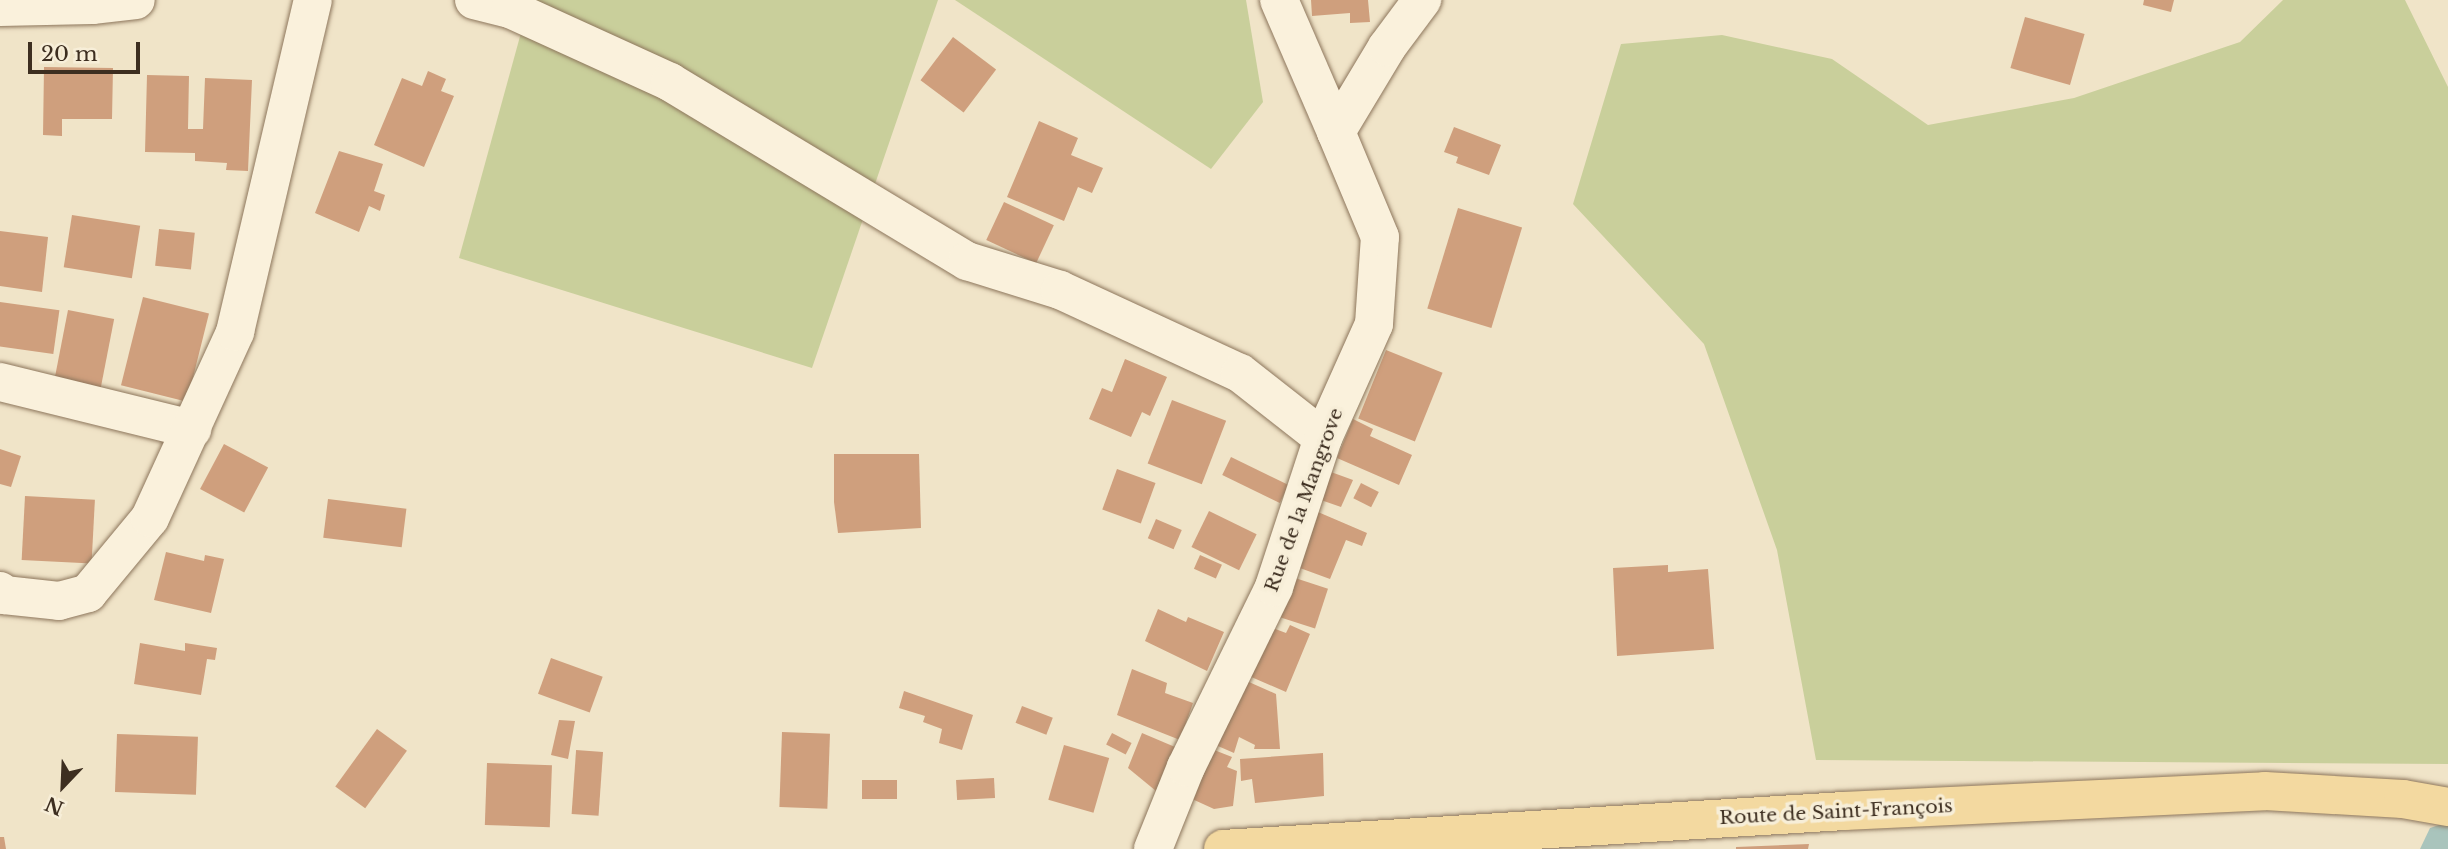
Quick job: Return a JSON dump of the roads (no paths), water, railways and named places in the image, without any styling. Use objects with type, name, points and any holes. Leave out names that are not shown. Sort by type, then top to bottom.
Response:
[{"type":"main road","name":"Route de Saint-François","points":[[1223,849],[2133,796],[2265,791],[2403,799],[2448,807]]},
{"type":"street","points":[[0,6],[92,5],[136,0]]},
{"type":"street","points":[[0,591],[4,595],[60,601],[88,593],[150,518],[234,332],[313,0]]},
{"type":"street","points":[[474,0],[510,9],[670,82],[967,261],[1060,290],[1240,373],[1323,438]]},
{"type":"street","name":"Rue de la Mangrove","points":[[1153,849],[1186,767],[1274,587],[1323,438],[1374,324],[1380,237],[1279,0]]},
{"type":"street","points":[[1336,132],[1387,47],[1422,0]]},
{"type":"street","points":[[0,382],[192,429]]},
{"type":"water","points":[[2448,822],[2448,849],[2420,849],[2430,828]]}]
